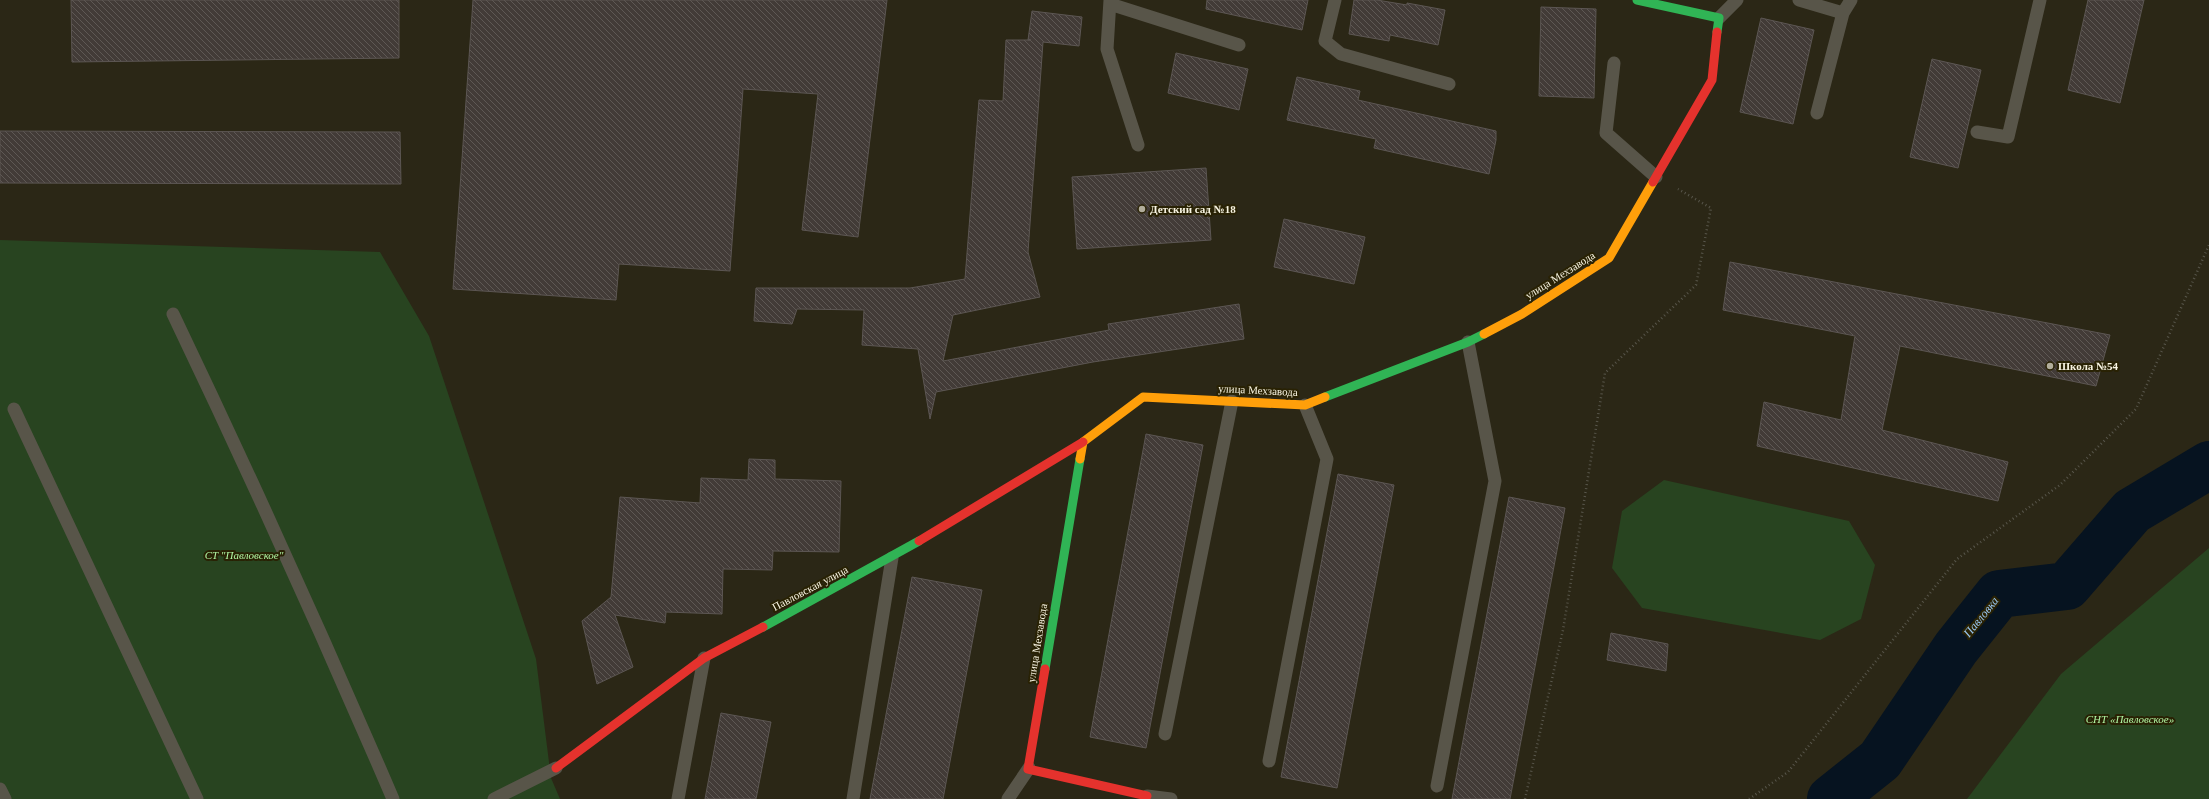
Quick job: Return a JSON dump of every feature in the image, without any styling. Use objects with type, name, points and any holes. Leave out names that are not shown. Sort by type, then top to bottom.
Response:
[{"type":"street","points":[[1637,0],[1719,18]]},
{"type":"street","name":"улица Мехзавода","points":[[1028,769],[1082,442],[1143,397],[1305,405],[1468,342],[1522,314],[1609,258],[1712,80],[1719,18]]},
{"type":"street","name":"Павловская улица","points":[[556,768],[704,658],[892,558],[1082,442]]},
{"type":"street","points":[[1028,769],[1147,798]]},
{"type":"lane","points":[[1335,0],[1325,41],[1341,54],[1449,84]]},
{"type":"lane","points":[[1719,18],[1737,0]]},
{"type":"lane","points":[[1799,0],[1843,13]]},
{"type":"lane","points":[[1817,113],[1843,13],[1851,0]]},
{"type":"lane","points":[[1977,132],[2008,137],[2040,0]]},
{"type":"lane","points":[[1138,145],[1107,48],[1110,2],[1239,45]]},
{"type":"lane","points":[[1614,63],[1606,132],[1656,177]]},
{"type":"lane","points":[[173,314],[255,487],[330,651],[393,799]]},
{"type":"lane","points":[[1438,786],[1495,482],[1468,342]]},
{"type":"lane","points":[[1165,734],[1232,401]]},
{"type":"lane","points":[[1269,761],[1327,460],[1305,405]]},
{"type":"lane","points":[[14,409],[197,799]]},
{"type":"lane","points":[[853,799],[892,558]]},
{"type":"lane","points":[[678,799],[704,658]]},
{"type":"lane","points":[[494,799],[556,768]]},
{"type":"lane","points":[[1008,799],[1028,769]]},
{"type":"lane","points":[[0,789],[5,799]]},
{"type":"lane","points":[[1147,798],[1171,799]]},
{"type":"path","points":[[1525,799],[1563,630],[1605,373],[1696,285],[1711,208],[1656,177]]},
{"type":"path","points":[[1749,799],[1788,772],[1957,559],[2060,485],[2136,408],[2209,245]]},
{"type":"green space","name":"СТ \"Павловское\"","points":[[0,240],[380,252],[429,336],[536,659],[551,778],[560,799],[0,799]]},
{"type":"green space","points":[[1664,480],[1849,521],[1875,565],[1861,619],[1820,640],[1642,608],[1612,568],[1622,511]]},
{"type":"green space","name":"СНТ «Павловское»","points":[[2209,548],[2209,799],[1967,799],[2061,674]]},
{"type":"building","points":[[71,0],[399,0],[399,58],[72,62]]},
{"type":"building","points":[[473,0],[887,0],[858,237],[802,230],[818,94],[743,89],[730,271],[619,264],[616,300],[453,289]]},
{"type":"building","points":[[1207,0],[1308,0],[1302,30],[1206,9]]},
{"type":"building","points":[[1354,0],[1377,0],[1407,5],[1407,3],[1445,10],[1438,45],[1390,35],[1389,41],[1349,34]]},
{"type":"building","points":[[2088,0],[2144,0],[2120,103],[2068,90]]},
{"type":"building","points":[[1541,7],[1596,9],[1594,98],[1539,96]]},
{"type":"building","points":[[1032,11],[1082,17],[1079,46],[1043,42],[1028,252],[1040,297],[953,315],[943,361],[1109,330],[1108,324],[1239,304],[1244,339],[1093,362],[936,392],[930,419],[918,349],[862,345],[864,310],[797,309],[792,324],[754,321],[756,288],[910,288],[965,279],[979,100],[1003,101],[1006,40],[1028,40]]},
{"type":"building","points":[[1761,18],[1814,30],[1793,124],[1740,112]]},
{"type":"building","points":[[1176,53],[1248,69],[1239,110],[1168,93]]},
{"type":"building","points":[[1932,59],[1981,70],[1958,168],[1910,157]]},
{"type":"building","points":[[1297,77],[1360,91],[1358,100],[1496,131],[1496,140],[1489,174],[1374,148],[1376,139],[1287,120]]},
{"type":"building","points":[[0,131],[400,132],[401,184],[0,183]]},
{"type":"building","name":"Детский сад №18","points":[[1206,168],[1211,240],[1077,249],[1072,177]]},
{"type":"building","points":[[1284,219],[1365,237],[1354,284],[1274,267]]},
{"type":"building","name":"Школа №54","points":[[1730,262],[2110,335],[2096,386],[1900,346],[1882,430],[2008,462],[1998,501],[1757,446],[1764,402],[1841,420],[1855,336],[1723,310]]},
{"type":"building","points":[[1146,434],[1203,445],[1146,748],[1090,737]]},
{"type":"building","points":[[749,459],[775,460],[775,479],[841,481],[839,552],[773,551],[772,570],[723,569],[722,614],[666,612],[665,623],[615,615],[633,667],[597,684],[582,621],[611,597],[620,497],[700,503],[701,478],[748,480]]},
{"type":"building","points":[[1338,474],[1394,485],[1337,788],[1281,777]]},
{"type":"building","points":[[1509,497],[1565,508],[1510,799],[1452,799]]},
{"type":"building","points":[[912,577],[982,590],[943,799],[870,799]]},
{"type":"building","points":[[1611,633],[1668,644],[1666,671],[1607,660]]},
{"type":"building","points":[[721,713],[771,722],[756,799],[705,799]]},
{"type":"waterway","name":"Павловка","points":[[1831,799],[1880,760],[1956,648],[1999,594],[2067,586],[2132,511],[2209,465]]},
{"type":"traffic: fast","points":[[1637,0],[1719,18],[1717,32]]},
{"type":"traffic: fast","points":[[1325,397],[1468,342],[1484,334]]},
{"type":"traffic: fast","points":[[1045,669],[1080,459]]},
{"type":"traffic: fast","points":[[763,627],[919,541]]},
{"type":"traffic: slow","points":[[1484,334],[1522,314],[1609,258],[1653,182]]},
{"type":"traffic: slow","points":[[1080,459],[1083,442],[1143,397],[1305,405],[1325,397]]},
{"type":"traffic: jam","points":[[1653,182],[1712,80],[1717,32]]},
{"type":"traffic: jam","points":[[919,541],[1083,442]]},
{"type":"traffic: jam","points":[[556,768],[704,658],[763,627]]},
{"type":"traffic: jam","points":[[1045,669],[1028,769],[1147,796]]},
{"type":"place","name":"Детский сад №18","points":[[1142,209]]},
{"type":"place","name":"Школа №54","points":[[2050,366]]}]
